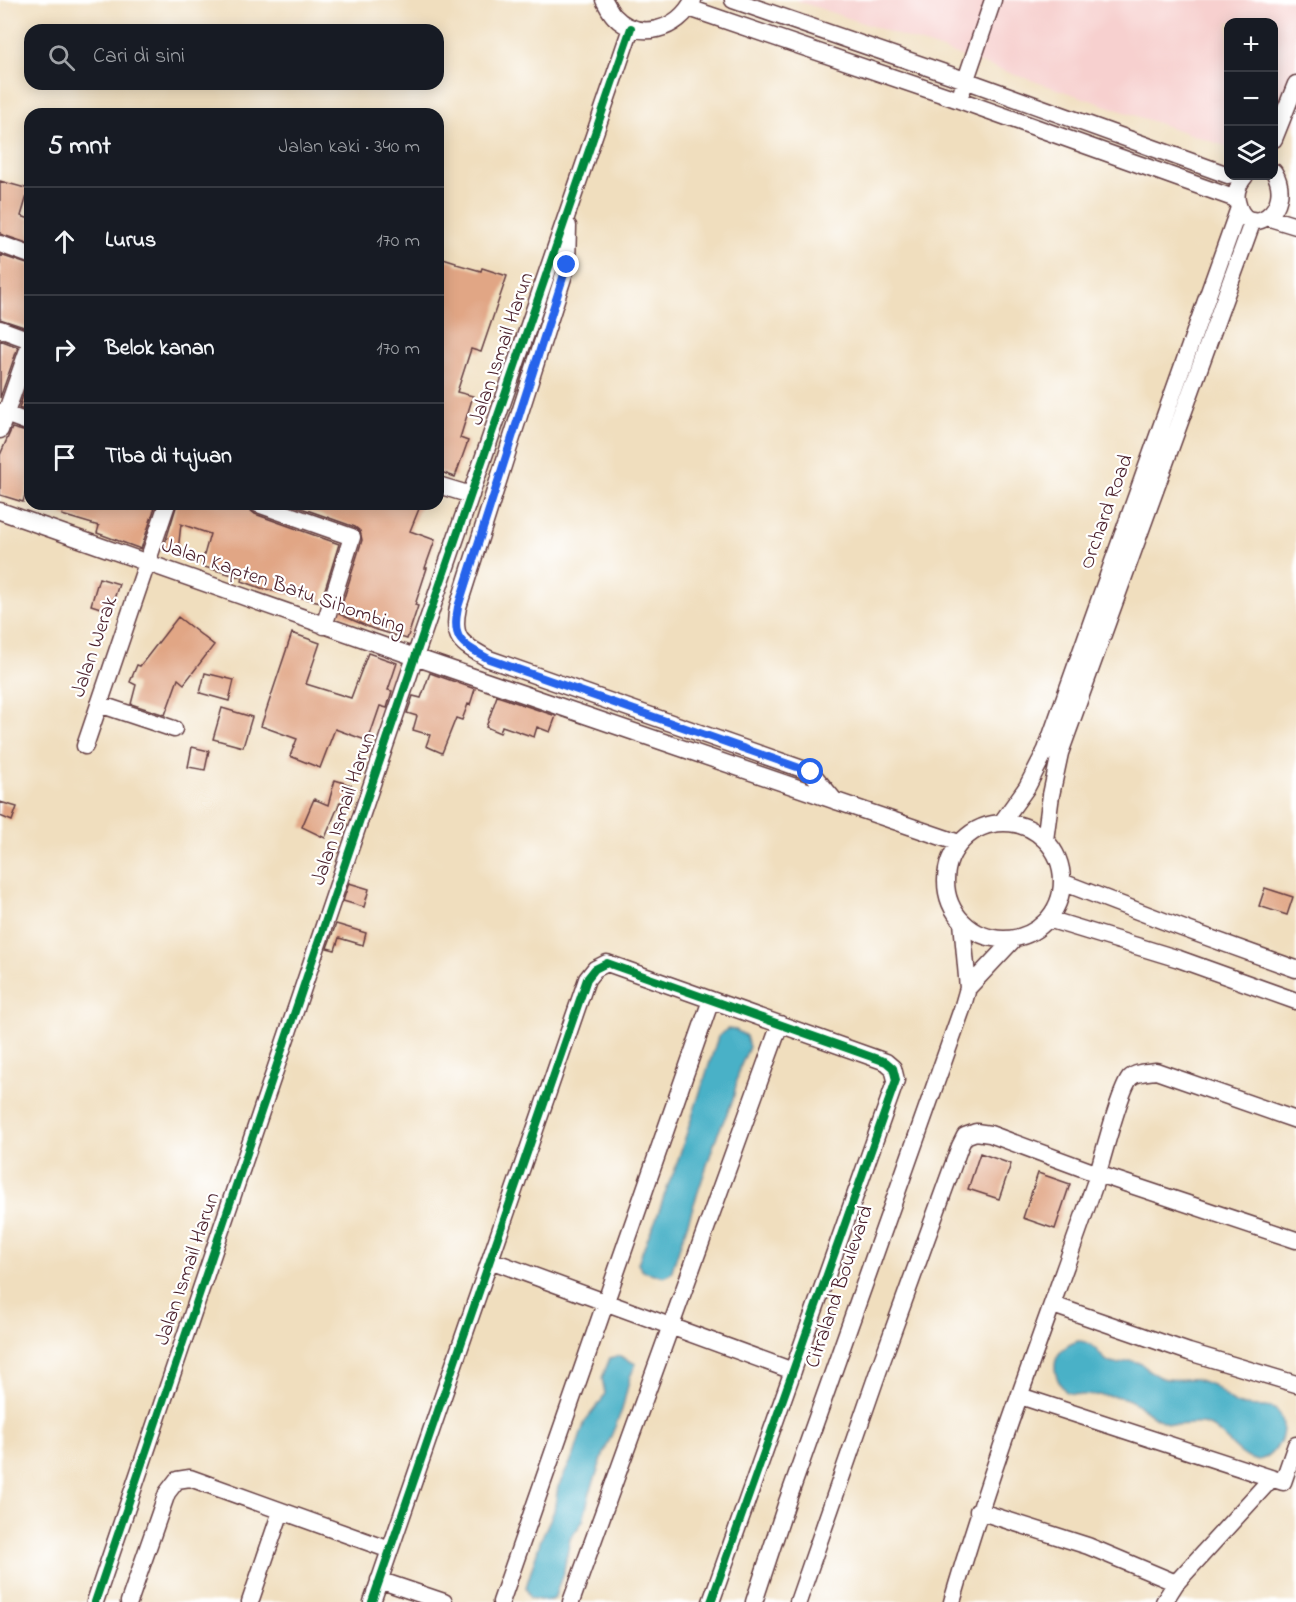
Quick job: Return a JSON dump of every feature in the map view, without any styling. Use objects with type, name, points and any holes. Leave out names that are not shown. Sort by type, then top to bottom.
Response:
[{"type":"street","points":[[604,0],[614,16],[631,28],[647,31],[663,28],[678,21],[691,4],[959,100],[1238,204],[1254,220],[1273,219],[1296,226]]},
{"type":"street","points":[[733,0],[1224,172]]},
{"type":"street","points":[[959,100],[993,0]]},
{"type":"street","name":"Jalan Ismail Harun","points":[[95,1602],[631,28]]},
{"type":"street","points":[[1278,132],[1293,104],[1296,84]]},
{"type":"street","points":[[1273,219],[1282,212],[1287,202],[1288,190],[1284,179]]},
{"type":"street","name":"Orchard Road","points":[[1002,822],[1027,787],[1046,750],[1238,204],[1237,180]]},
{"type":"street","points":[[568,210],[567,265],[458,607],[454,625],[458,635],[467,647],[489,659],[811,772],[835,801]]},
{"type":"street","name":"Orchard Road","points":[[1046,840],[1051,795],[1060,753],[1254,220]]},
{"type":"street","points":[[0,244],[24,253]]},
{"type":"street","points":[[0,329],[24,339]]},
{"type":"street","points":[[24,358],[2,419],[24,422]]},
{"type":"street","points":[[444,487],[471,495]]},
{"type":"street","name":"Jalan Werak","points":[[85,746],[165,510]]},
{"type":"street","points":[[275,510],[352,537],[324,626]]},
{"type":"street","name":"Jalan Kapten Batu Sihombing","points":[[0,511],[324,626],[959,843]]},
{"type":"street","points":[[99,704],[174,729]]},
{"type":"street","points":[[1002,822],[1025,826],[1046,840],[1058,859],[1062,882],[1058,902],[1048,919],[1027,935],[1014,939],[986,937],[973,931],[962,922],[951,904],[946,883],[947,869],[959,843],[978,828],[1002,822]]},
{"type":"street","points":[[1062,882],[1296,969]]},
{"type":"street","points":[[1048,919],[1179,959],[1296,1001]]},
{"type":"street","name":"Citraland Boulevard","points":[[754,1602],[968,988],[962,922]]},
{"type":"street","name":"Citraland Boulevard","points":[[968,988],[1014,939]]},
{"type":"street","points":[[372,1602],[587,979],[595,969],[607,963],[886,1062],[893,1068],[896,1080],[711,1602]]},
{"type":"street","points":[[501,1602],[711,1000]]},
{"type":"street","points":[[577,1600],[670,1326],[780,1024]]},
{"type":"street","points":[[951,1602],[978,1511],[1053,1305],[1098,1174],[1122,1095],[1131,1078],[1141,1073],[1156,1071],[1296,1120]]},
{"type":"street","points":[[798,1602],[878,1372],[965,1136],[976,1132],[990,1134],[1098,1174],[1296,1240]]},
{"type":"street","points":[[490,1260],[793,1371]]},
{"type":"street","points":[[1053,1305],[1189,1352],[1296,1384]]},
{"type":"street","points":[[1020,1396],[1284,1482]]},
{"type":"street","points":[[1164,1602],[1176,1583],[1284,1482],[1296,1445]]},
{"type":"street","points":[[129,1602],[166,1492],[177,1480],[190,1478],[390,1550]]},
{"type":"street","points":[[250,1602],[281,1511]]},
{"type":"street","points":[[978,1511],[1088,1546],[1176,1583]]},
{"type":"street","points":[[379,1580],[444,1602]]},
{"type":"shaded area","points":[[795,0],[1296,0],[1296,126],[1278,119],[1278,18],[1224,18],[1224,146]]},
{"type":"water","points":[[727,1029],[736,1030],[746,1036],[749,1047],[739,1070],[733,1100],[716,1138],[671,1273],[664,1277],[643,1271],[638,1264],[640,1257],[674,1172],[718,1037]]},
{"type":"water","points":[[1078,1341],[1090,1344],[1110,1363],[1136,1362],[1163,1378],[1195,1379],[1212,1385],[1237,1404],[1272,1408],[1278,1411],[1283,1430],[1279,1443],[1267,1457],[1258,1460],[1249,1458],[1206,1425],[1176,1425],[1164,1422],[1136,1403],[1124,1398],[1066,1392],[1057,1376],[1056,1362],[1063,1350]]},
{"type":"water","points":[[620,1356],[636,1364],[630,1377],[622,1410],[590,1492],[583,1521],[570,1539],[564,1570],[554,1599],[545,1601],[530,1598],[526,1587],[541,1539],[554,1511],[558,1487],[574,1455],[585,1421],[605,1393],[602,1378],[610,1358]]},
{"type":"building","points":[[0,181],[24,188],[24,206],[21,216],[24,217],[24,242],[0,234]]},
{"type":"building","points":[[0,255],[24,263],[24,327],[0,319]]},
{"type":"building","points":[[444,258],[456,262],[456,264],[481,271],[482,268],[507,276],[481,352],[471,349],[457,392],[473,396],[460,438],[468,441],[455,477],[444,473]]},
{"type":"building","points":[[0,340],[18,347],[0,398]]},
{"type":"building","points":[[24,393],[24,410],[19,408]]},
{"type":"building","points":[[12,428],[24,431],[23,502],[0,495],[0,455]]},
{"type":"building","points":[[63,510],[154,510],[141,549],[97,533],[99,526],[62,515]]},
{"type":"building","points":[[175,510],[250,510],[255,514],[339,544],[321,602],[261,588],[242,581],[243,578],[201,566],[210,534],[181,524],[178,551],[163,550]]},
{"type":"building","points":[[307,510],[419,510],[410,531],[435,540],[425,568],[427,568],[415,605],[418,606],[407,639],[371,628],[339,614],[362,540],[360,531],[355,527]]},
{"type":"building","points":[[99,578],[119,584],[110,611],[91,605]]},
{"type":"building","points":[[178,617],[214,645],[184,684],[178,679],[165,715],[131,704],[136,685],[130,682],[137,665],[140,666]]},
{"type":"building","points":[[292,633],[320,643],[306,684],[351,698],[368,653],[397,663],[388,690],[392,691],[387,708],[380,706],[368,741],[335,729],[320,768],[290,756],[297,739],[261,726]]},
{"type":"building","points":[[205,673],[234,680],[229,701],[200,693]]},
{"type":"building","points":[[430,673],[475,689],[462,720],[456,718],[442,753],[426,746],[430,735],[413,730],[417,716],[407,713],[413,696],[421,698]]},
{"type":"building","points":[[497,696],[556,716],[550,732],[537,727],[534,737],[502,726],[500,733],[486,727]]},
{"type":"building","points":[[222,708],[252,717],[243,747],[213,739]]},
{"type":"building","points":[[192,747],[209,751],[205,770],[188,767]]},
{"type":"building","points":[[335,780],[351,785],[346,804],[340,802],[325,838],[302,827],[314,799],[328,805]]},
{"type":"building","points":[[0,802],[17,807],[12,821],[0,816]]},
{"type":"building","points":[[349,883],[369,889],[364,907],[343,901]]},
{"type":"building","points":[[1265,888],[1293,897],[1287,915],[1259,906]]},
{"type":"building","points":[[336,924],[366,933],[363,945],[339,938],[335,950],[327,948]]},
{"type":"building","points":[[980,1153],[1011,1164],[999,1199],[968,1189]]},
{"type":"building","points":[[1038,1173],[1070,1184],[1055,1229],[1023,1218]]},
{"type":"cycle path","points":[[95,1602],[631,28]]},
{"type":"cycle path","points":[[372,1602],[587,979],[595,969],[607,963],[886,1062],[893,1068],[896,1080],[711,1602]]},
{"type":"route","points":[[567,265],[458,607],[454,625],[458,635],[467,647],[489,659],[811,772]]}]
